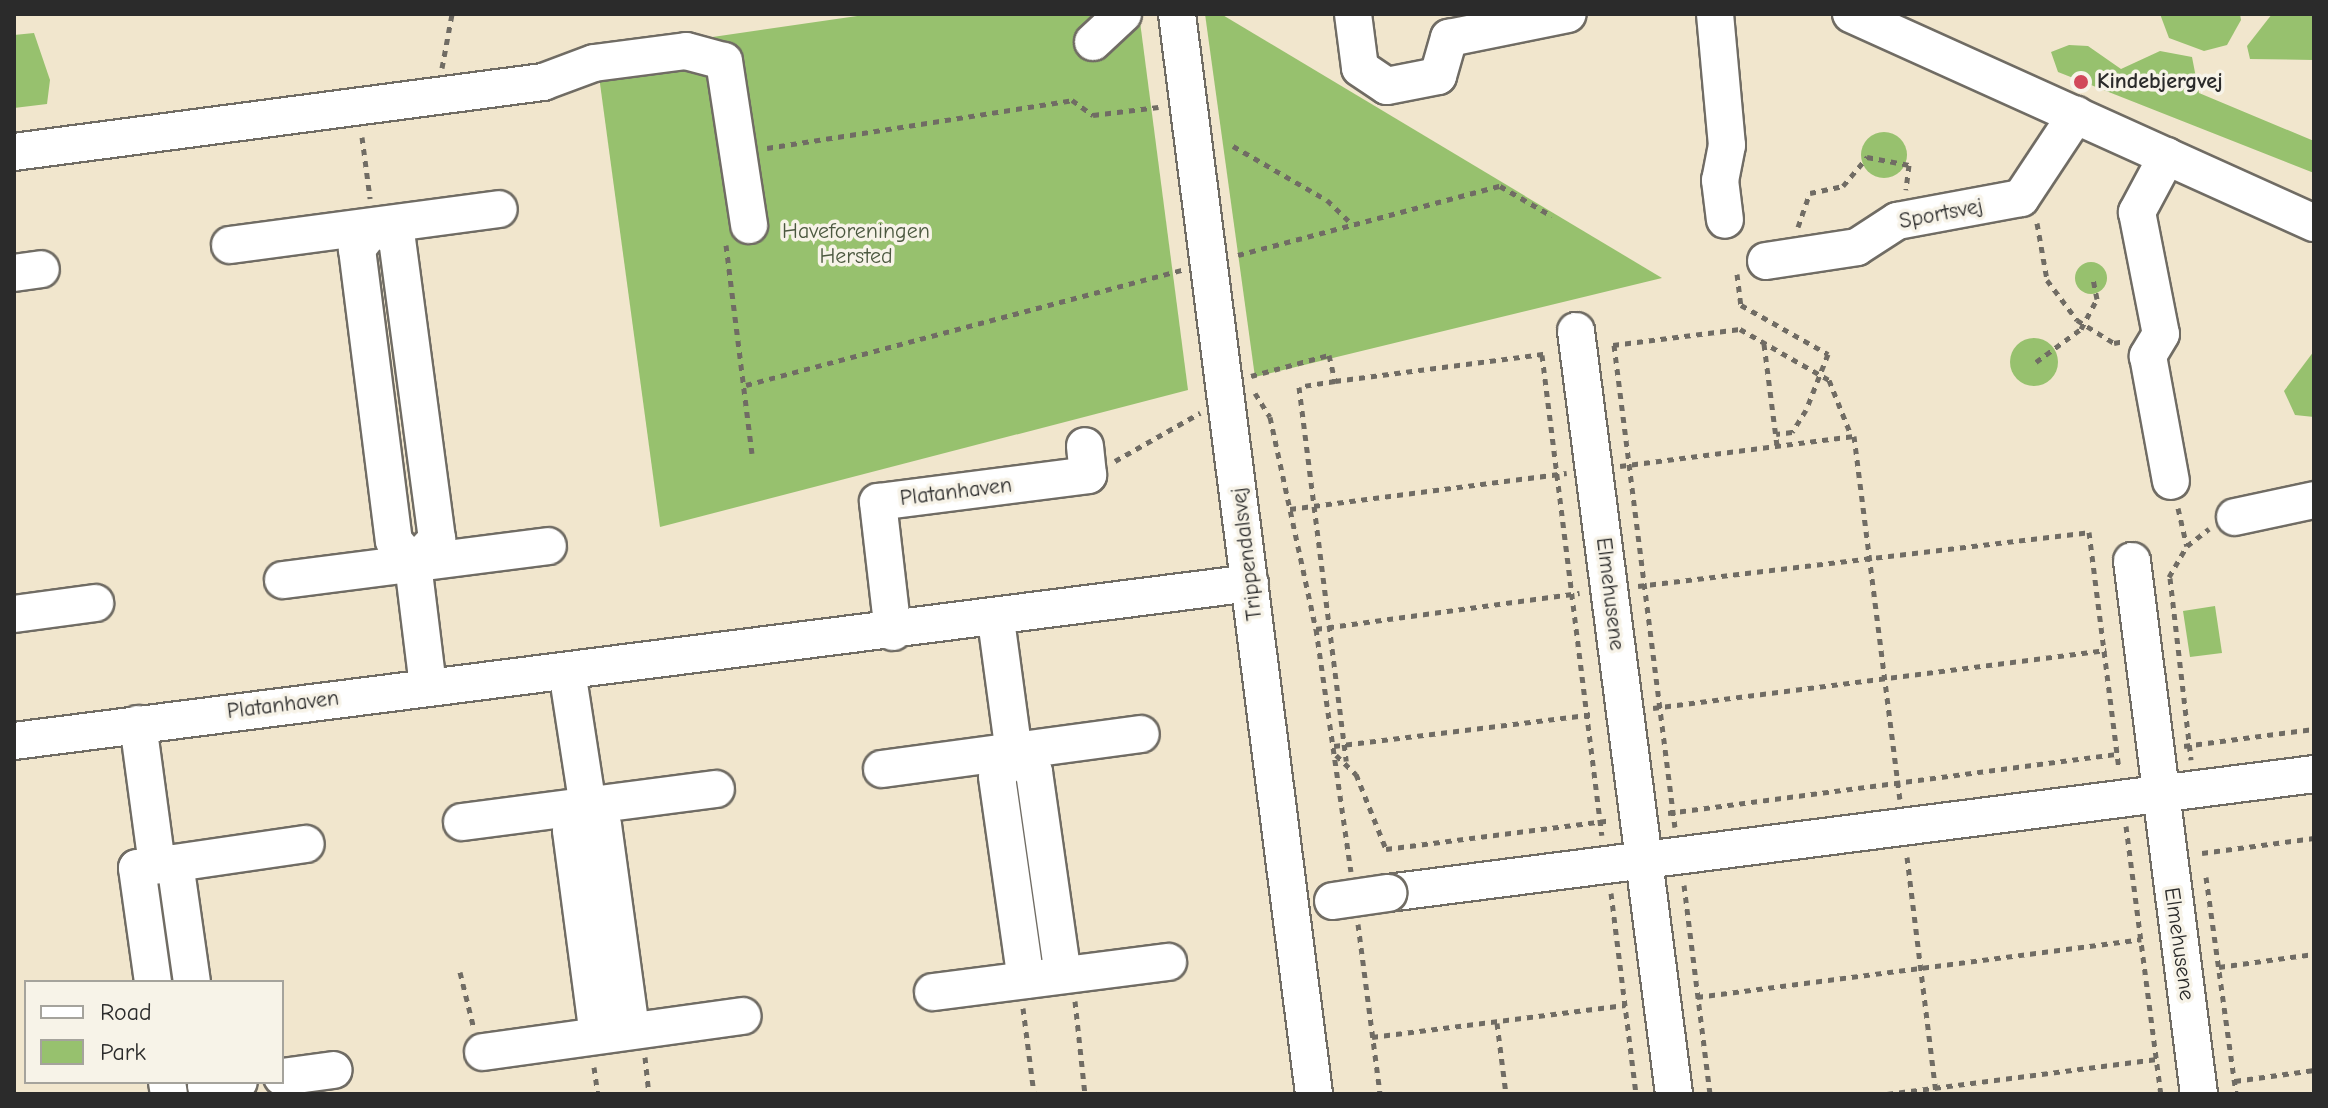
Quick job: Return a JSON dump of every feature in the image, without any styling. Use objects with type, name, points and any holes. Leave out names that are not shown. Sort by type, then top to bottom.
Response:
[{"type":"street","points":[[1093,42],[1123,14]]},
{"type":"street","name":"Trippendalsvej","points":[[1177,14],[1314,1094]]},
{"type":"street","points":[[1353,14],[1360,68],[1387,86],[1438,76],[1449,38],[1568,14]]},
{"type":"street","points":[[1715,14],[1727,145],[1720,180],[1725,220]]},
{"type":"street","points":[[1851,14],[2314,223]]},
{"type":"street","points":[[14,152],[359,108],[686,51],[724,61],[738,152],[736,226]]},
{"type":"street","points":[[2028,195],[2076,115]]},
{"type":"street","points":[[2167,156],[2137,212],[2161,334],[2148,356],[2171,481]]},
{"type":"street","name":"Sportsvej","points":[[1768,261],[1857,247],[1912,218],[2028,195]]},
{"type":"street","points":[[230,245],[499,209]]},
{"type":"street","points":[[374,227],[397,238],[437,539],[413,564]]},
{"type":"street","name":"Elmehusene","points":[[1576,331],[1626,711],[1656,815],[1661,854],[1674,1094]]},
{"type":"street","name":"Platanhaven","points":[[893,632],[878,502],[1086,460]]},
{"type":"street","points":[[2235,517],[2314,500]]},
{"type":"street","points":[[283,580],[548,546]]},
{"type":"street","name":"Elmehusene","points":[[2132,561],[2158,794],[2199,1094]]},
{"type":"street","points":[[413,564],[428,686]]},
{"type":"street","name":"Platanhaven","points":[[14,741],[428,686],[996,620],[1250,583]]},
{"type":"street","points":[[14,614],[95,603]]},
{"type":"street","points":[[996,620],[1014,753],[1034,772],[1062,985]]},
{"type":"street","points":[[567,671],[588,806],[603,825],[615,1033]]},
{"type":"street","points":[[138,724],[192,980]]},
{"type":"street","points":[[882,769],[1141,734]]},
{"type":"street","points":[[1014,753],[997,777],[1030,989]]},
{"type":"street","points":[[1290,907],[1357,894],[1661,854],[2314,774]]},
{"type":"street","points":[[462,822],[716,789]]},
{"type":"street","points":[[153,980],[137,868],[306,844]]},
{"type":"street","points":[[933,992],[1062,985],[1168,962]]},
{"type":"street","points":[[483,1052],[743,1016]]},
{"type":"street","points":[[284,1077],[334,1070]]},
{"type":"path","points":[[437,96],[452,14]]},
{"type":"path","points":[[738,152],[1072,100],[1093,115],[1188,104]]},
{"type":"path","points":[[359,108],[374,227]]},
{"type":"path","points":[[1233,146],[1327,200],[1353,225]]},
{"type":"path","points":[[1776,434],[1792,432],[1806,410],[1828,354],[1741,305],[1801,204],[1816,190],[1843,186],[1867,157],[1909,165],[1912,218]]},
{"type":"path","points":[[746,385],[1500,186],[1552,216]]},
{"type":"path","points":[[2028,195],[2047,280],[2084,325],[2114,343],[2161,334]]},
{"type":"path","points":[[736,226],[752,453]]},
{"type":"path","points":[[2036,362],[2067,346],[2084,325],[2097,299],[2093,279]]},
{"type":"path","points":[[1764,344],[1777,445]]},
{"type":"path","points":[[1614,345],[1662,707],[1656,815],[1661,854],[1697,997],[1710,1094]]},
{"type":"path","points":[[1542,355],[1636,1094]]},
{"type":"path","points":[[1335,381],[1299,387],[1348,744],[1346,761],[1386,849],[2314,729]]},
{"type":"path","points":[[1086,460],[1200,413],[1244,385],[1259,395],[1290,509],[1316,629],[1357,894],[1380,1094]]},
{"type":"path","points":[[1290,509],[1854,436],[1936,1091]]},
{"type":"path","points":[[2171,481],[2187,546]]},
{"type":"path","points":[[1316,629],[1869,555],[2089,532],[2161,1094]]},
{"type":"path","points":[[2170,578],[2194,789]]},
{"type":"path","points":[[1334,746],[2106,650]]},
{"type":"path","points":[[1336,755],[1346,761]]},
{"type":"path","points":[[2202,853],[2314,838]]},
{"type":"path","points":[[2200,840],[2236,1094]]},
{"type":"path","points":[[1697,997],[2141,939]]},
{"type":"path","points":[[2219,967],[2314,954]]},
{"type":"path","points":[[460,972],[483,1052]]},
{"type":"path","points":[[1062,985],[1074,992],[1085,1094]]},
{"type":"path","points":[[1030,989],[1022,999],[1034,1094]]},
{"type":"path","points":[[1372,1037],[1625,1005]]},
{"type":"path","points":[[1497,1023],[1506,1094]]},
{"type":"path","points":[[1887,1094],[1936,1091],[2157,1059]]},
{"type":"path","points":[[2235,1081],[2314,1070]]},
{"type":"path","points":[[911,1094],[934,1094]]},
{"type":"green space","name":"Haveforeningen Hersted","points":[[871,14],[1139,14],[1188,390],[660,527],[596,54]]},
{"type":"green space","points":[[1205,14],[1221,14],[1662,278],[1255,377]]},
{"type":"green space","points":[[2160,14],[2240,14],[2241,20],[2227,45],[2204,51],[2169,38]]},
{"type":"green space","points":[[2272,14],[2314,14],[2314,60],[2250,59],[2247,46]]},
{"type":"green space","points":[[34,33],[50,80],[47,104],[14,108],[14,35]]},
{"type":"green space","points":[[2069,45],[2088,46],[2121,69],[2160,51],[2192,57],[2199,93],[2314,141],[2314,173],[2058,72],[2051,52]]},
{"type":"green space","points":[[1884,132],[1900,139],[1907,155],[1900,171],[1884,178],[1868,171],[1861,155],[1868,139]]},
{"type":"green space","points":[[2091,262],[2102,267],[2107,278],[2102,289],[2091,294],[2080,289],[2075,278],[2080,267]]},
{"type":"green space","points":[[2034,338],[2051,345],[2058,362],[2051,379],[2034,386],[2017,379],[2010,362],[2017,345]]},
{"type":"green space","points":[[2314,351],[2314,417],[2295,415],[2284,391]]},
{"type":"green space","points":[[2215,606],[2222,653],[2190,657],[2183,611]]},
{"type":"place","name":"Kindebjergvej","points":[[2081,82]]}]
